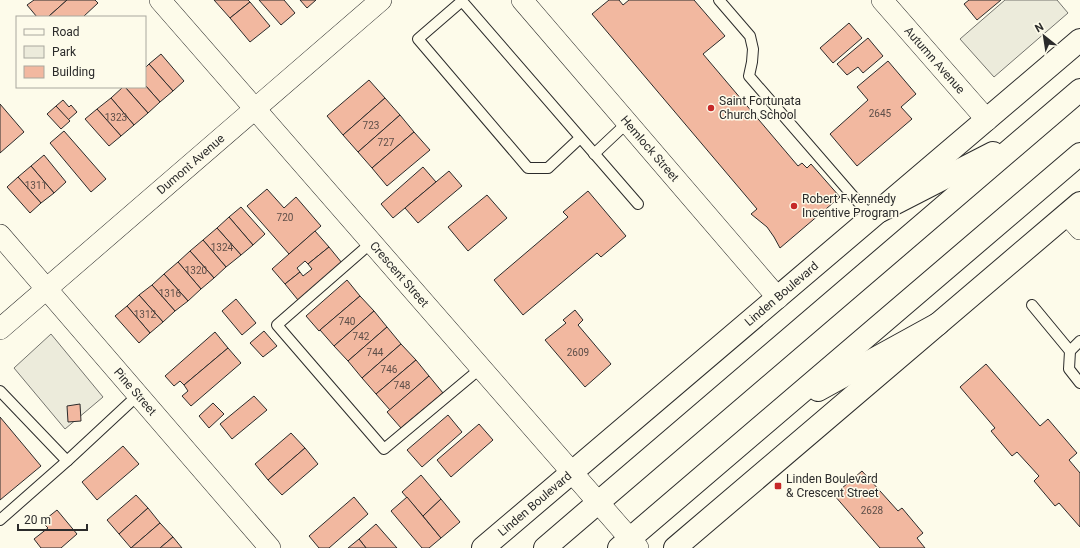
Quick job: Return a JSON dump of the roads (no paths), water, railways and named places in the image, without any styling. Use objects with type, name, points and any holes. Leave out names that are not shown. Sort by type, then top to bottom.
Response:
[{"type":"main road","name":"Linden Boulevard","points":[[483,548],[1080,40]]},
{"type":"main road","points":[[545,548],[1080,90]]},
{"type":"main road","points":[[876,215],[1026,136]]},
{"type":"main road","points":[[629,545],[777,413],[1080,154]]},
{"type":"main road","points":[[675,548],[938,324],[1076,215]]},
{"type":"main road","points":[[777,413],[938,324]]},
{"type":"street","name":"Crescent Street","points":[[160,0],[599,503],[629,545]]},
{"type":"street","name":"Dumont Avenue","points":[[0,329],[381,0]]},
{"type":"street","name":"Hemlock Street","points":[[522,0],[778,298]]},
{"type":"street","name":"Autumn Avenue","points":[[882,0],[987,120]]},
{"type":"street","name":"Pine Street","points":[[0,235],[270,548]]},
{"type":"lane","points":[[719,0],[750,36],[753,49],[749,76],[876,215]]},
{"type":"lane","points":[[580,138],[548,168],[528,168],[418,39],[462,1],[638,204]]},
{"type":"lane","points":[[594,154],[627,123]]},
{"type":"lane","points":[[371,243],[277,325],[384,449],[481,368]]},
{"type":"lane","points":[[1032,305],[1070,351]]},
{"type":"lane","points":[[1080,341],[1070,351],[1069,369],[1080,383]]},
{"type":"lane","points":[[0,391],[67,461]]},
{"type":"lane","points":[[0,520],[67,461],[138,395]]},
{"type":"place","name":"Saint Fortunata Church School","points":[[711,108]]},
{"type":"place","name":"Robert F Kennedy Incentive Program","points":[[794,206]]},
{"type":"place","name":"Linden Boulevard & Crescent Street","points":[[778,486]]}]
